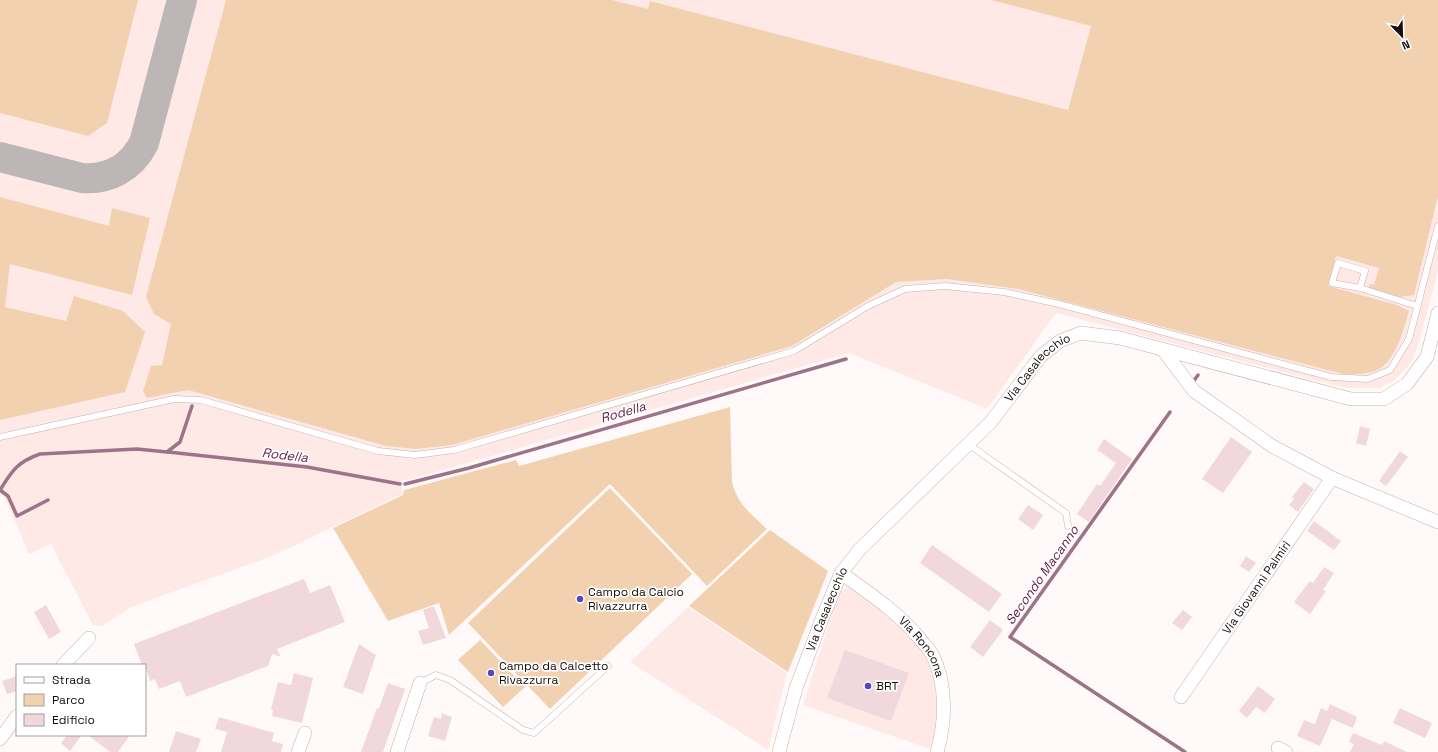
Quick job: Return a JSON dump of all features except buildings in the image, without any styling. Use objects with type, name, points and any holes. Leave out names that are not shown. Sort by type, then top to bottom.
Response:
[{"type":"street","name":"Via Casalecchio","points":[[779,752],[796,688],[841,573],[860,549],[990,423],[1041,356],[1060,341],[1081,333],[1120,338],[1351,399],[1384,399],[1407,384],[1427,357],[1438,313]]},
{"type":"street","points":[[1163,350],[1194,391],[1272,446],[1332,478],[1438,522]]},
{"type":"street","name":"Via Giovanni Palmiri","points":[[1181,697],[1332,478]]},
{"type":"street","name":"Via Roncona","points":[[841,573],[890,608],[932,653],[940,678],[944,708],[937,752]]},
{"type":"street","points":[[64,664],[89,638]]},
{"type":"street","points":[[397,752],[420,683]]},
{"type":"street","points":[[0,738],[16,717]]},
{"type":"street","points":[[298,752],[305,733]]},
{"type":"lane","points":[[0,437],[174,398],[200,400],[378,451],[415,455],[454,450],[794,351],[868,306],[905,289],[945,286],[1004,292],[1059,304],[1330,377],[1368,379],[1390,370],[1409,339],[1438,226]]},
{"type":"lane","points":[[1360,288],[1364,270],[1338,263],[1332,283],[1360,288],[1417,306]]},
{"type":"lane","points":[[968,444],[1066,513],[1068,526]]},
{"type":"lane","points":[[420,683],[436,675],[450,680],[523,730],[534,734],[608,666]]},
{"type":"shaded area","points":[[0,0],[1438,0],[1438,272],[1413,359],[1408,367],[1395,380],[1380,388],[1345,388],[1056,313],[987,409],[849,353],[415,478],[403,480],[402,494],[272,556],[131,607],[102,626],[93,625],[51,544],[29,554],[5,498],[0,494]]},
{"type":"shaded area","points":[[848,588],[855,589],[873,601],[912,637],[926,657],[934,680],[937,708],[934,735],[930,749],[803,705],[838,596],[842,590]]},
{"type":"shaded area","points":[[688,607],[787,673],[768,750],[630,662]]},
{"type":"green space","points":[[0,0],[138,0],[107,123],[88,136],[0,113]]},
{"type":"green space","points":[[226,0],[612,0],[648,9],[650,1],[1068,110],[1091,26],[991,0],[1438,0],[1438,196],[1414,295],[1400,297],[1370,289],[1369,284],[1374,285],[1379,268],[1336,256],[1328,286],[1397,305],[1409,311],[1395,351],[1385,365],[1371,372],[1361,374],[1343,374],[1018,289],[947,279],[896,282],[792,346],[452,445],[416,449],[386,446],[188,390],[147,398],[143,391],[151,366],[162,365],[171,324],[154,314],[146,297]]},
{"type":"green space","points":[[0,197],[109,226],[112,208],[150,218],[132,295],[10,264],[5,307],[66,321],[74,296],[123,311],[145,332],[125,392],[0,420]]},
{"type":"green space","points":[[730,407],[732,483],[742,504],[767,529],[707,586],[610,484],[449,635],[439,603],[388,621],[333,528],[403,495],[404,490],[516,460],[519,466]]},
{"type":"green space","name":"Campo da Calcio Rivazzurra","points":[[610,488],[692,574],[550,709],[468,623]]},
{"type":"green space","points":[[770,530],[828,571],[788,672],[689,606]]},
{"type":"green space","name":"Campo da Calcetto Rivazzurra","points":[[480,640],[525,687],[503,707],[458,660]]},
{"type":"waterway","name":"Rodella","points":[[405,484],[469,468],[846,359]]},
{"type":"waterway","name":"Secondo Macanno","points":[[1193,382],[1198,375]]},
{"type":"waterway","name":"Rodella","points":[[0,490],[8,477],[20,464],[40,454],[137,449],[167,452],[180,442],[192,406]]},
{"type":"waterway","name":"Secondo Macanno","points":[[1170,412],[1010,637],[1185,752]]},
{"type":"waterway","name":"Rodella","points":[[168,452],[307,467],[400,484]]},
{"type":"waterway","name":"Rodella","points":[[0,490],[8,496],[17,516],[48,500]]},
{"type":"taxiway","points":[[0,157],[82,178],[101,177],[118,171],[126,166],[139,152],[144,143],[182,0]]},
{"type":"place","name":"Campo da Calcio Rivazzurra","points":[[580,599]]},
{"type":"place","name":"Campo da Calcetto Rivazzurra","points":[[491,673]]},
{"type":"place","name":"BRT","points":[[868,686]]}]
